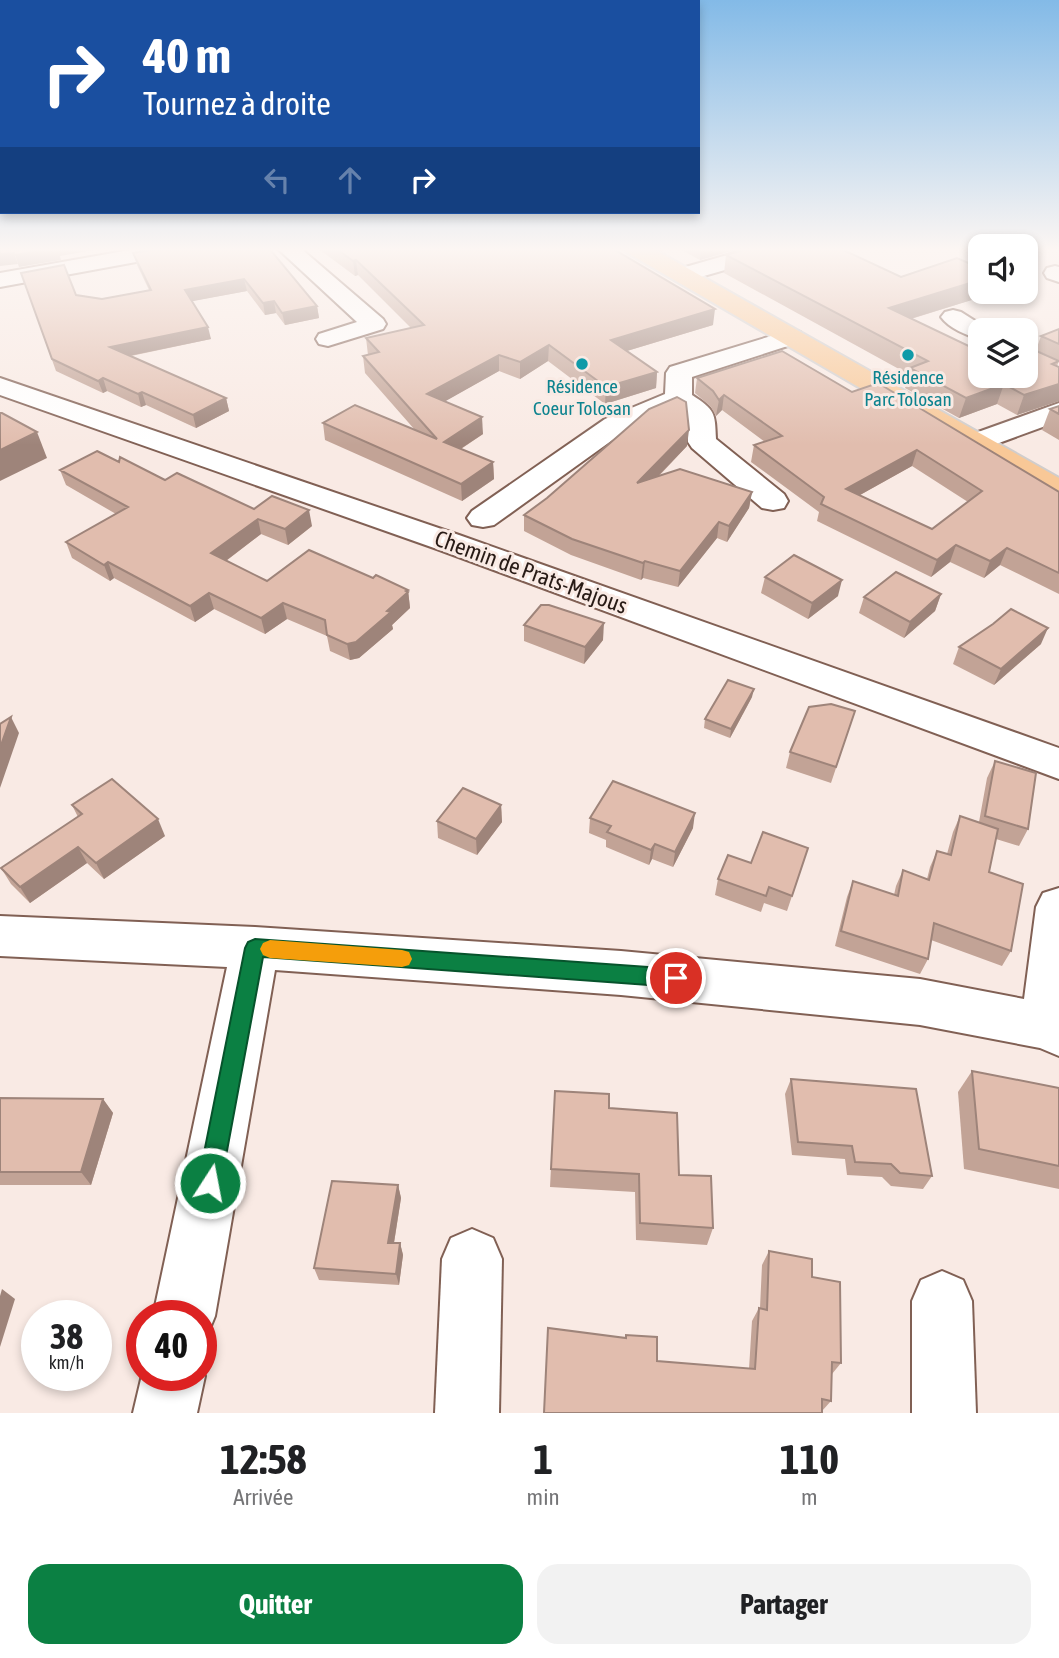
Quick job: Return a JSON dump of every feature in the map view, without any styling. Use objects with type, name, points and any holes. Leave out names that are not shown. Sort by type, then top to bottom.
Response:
[{"type":"main road","points":[[749,313],[1059,491]]},
{"type":"street","points":[[328,340],[374,324],[361,313]]},
{"type":"street","points":[[953,317],[968,325]]},
{"type":"street","points":[[678,398],[679,373],[791,337]]},
{"type":"street","name":"Chemin de Prats-Majous","points":[[0,386],[460,546],[1059,764]]},
{"type":"street","points":[[678,398],[701,414],[702,442],[773,501]]},
{"type":"street","points":[[483,518],[615,425],[678,398]]},
{"type":"street","points":[[977,442],[1059,411]]},
{"type":"street","points":[[0,936],[255,948],[621,973],[920,1002],[1052,1029],[1059,907]]},
{"type":"street","points":[[187,1300],[255,948]]},
{"type":"street","points":[[467,1413],[472,1259]]},
{"type":"street","points":[[942,1301],[944,1413]]},
{"type":"street","points":[[165,1413],[170,1391]]},
{"type":"building","points":[[35,313],[199,313],[208,327],[110,347],[226,398],[193,415],[103,378],[98,381],[52,359]]},
{"type":"building","points":[[411,313],[702,313],[611,340],[657,372],[606,387],[549,345],[520,362],[499,355],[427,394],[482,417],[444,442],[493,462],[461,484],[323,423],[355,405],[437,439],[363,356],[379,352],[366,338],[424,325]]},
{"type":"building","points":[[836,313],[899,313],[968,345],[968,388],[993,388],[966,398],[910,368],[928,361]]},
{"type":"building","points":[[1059,329],[1059,344],[1041,336]]},
{"type":"building","points":[[782,351],[852,392],[878,383],[1059,492],[1059,573],[1007,548],[990,561],[956,545],[937,560],[821,504],[824,497],[754,445],[782,436],[724,395],[719,400],[713,391],[697,378]],"holes":[[[917,450],[982,491],[932,529],[846,489]]]},
{"type":"building","points":[[1038,352],[1059,361],[1052,364],[1059,367],[1059,384],[1024,395],[1011,388],[1038,388]]},
{"type":"building","points":[[677,397],[686,402],[689,430],[637,483],[680,469],[752,492],[729,526],[719,522],[680,571],[645,561],[643,563],[572,539],[524,515],[649,409]]},
{"type":"building","points":[[1059,406],[1059,414],[1050,409]]},
{"type":"building","points":[[2,413],[37,432],[0,450]]},
{"type":"building","points":[[97,451],[119,462],[120,457],[165,480],[177,473],[254,509],[272,496],[309,510],[285,529],[258,519],[211,553],[267,581],[309,550],[373,578],[376,575],[408,592],[387,611],[391,612],[356,642],[347,644],[327,635],[325,620],[283,603],[261,618],[209,593],[190,606],[108,562],[104,565],[66,542],[128,507],[60,470]]},
{"type":"building","points":[[794,555],[842,580],[812,603],[765,577]]},
{"type":"building","points":[[896,572],[941,594],[910,622],[864,597]]},
{"type":"building","points":[[541,605],[549,605],[604,623],[585,647],[524,625]]},
{"type":"building","points":[[1011,609],[1048,628],[1001,669],[959,647],[993,624]]},
{"type":"building","points":[[728,680],[754,689],[731,729],[705,719]]},
{"type":"building","points":[[831,704],[855,711],[836,767],[790,752],[809,707]]},
{"type":"building","points":[[11,717],[0,748],[0,724]]},
{"type":"building","points":[[995,761],[1036,773],[1028,829],[985,816]]},
{"type":"building","points":[[112,779],[158,819],[96,863],[78,847],[20,887],[1,868],[82,814],[72,805]]},
{"type":"building","points":[[613,781],[695,813],[675,852],[655,844],[651,850],[607,832],[611,826],[590,818]]},
{"type":"building","points":[[463,788],[501,805],[476,839],[437,821]]},
{"type":"building","points":[[960,816],[998,829],[989,872],[1023,884],[1011,951],[934,923],[928,959],[841,931],[853,881],[898,896],[903,870],[929,880],[937,851],[951,855]]},
{"type":"building","points":[[763,832],[808,848],[792,896],[769,887],[766,896],[718,879],[728,855],[751,863]]},
{"type":"building","points":[[972,1071],[1059,1088],[1059,1166],[979,1149]]},
{"type":"building","points":[[791,1079],[916,1089],[932,1176],[900,1173],[891,1164],[855,1162],[852,1146],[798,1142]]},
{"type":"building","points":[[555,1091],[609,1094],[609,1108],[677,1113],[679,1175],[711,1176],[713,1228],[640,1223],[639,1174],[551,1169]]},
{"type":"building","points":[[0,1098],[103,1099],[81,1172],[0,1172]]},
{"type":"building","points":[[332,1181],[398,1185],[388,1243],[400,1243],[396,1274],[314,1268]]},
{"type":"building","points":[[769,1251],[812,1259],[812,1277],[840,1282],[841,1363],[832,1362],[831,1401],[822,1399],[822,1413],[544,1413],[548,1328],[626,1338],[626,1335],[657,1337],[657,1361],[755,1369],[759,1308],[767,1310]]},
{"type":"slow traffic","points":[[270,949],[402,959]]},
{"type":"place","name":"Résidence Parc Tolosan","points":[[908,355]]},
{"type":"place","name":"Résidence Coeur Tolosan","points":[[582,364]]},
{"type":"route","points":[[210,1183],[255,948],[676,978]]}]
